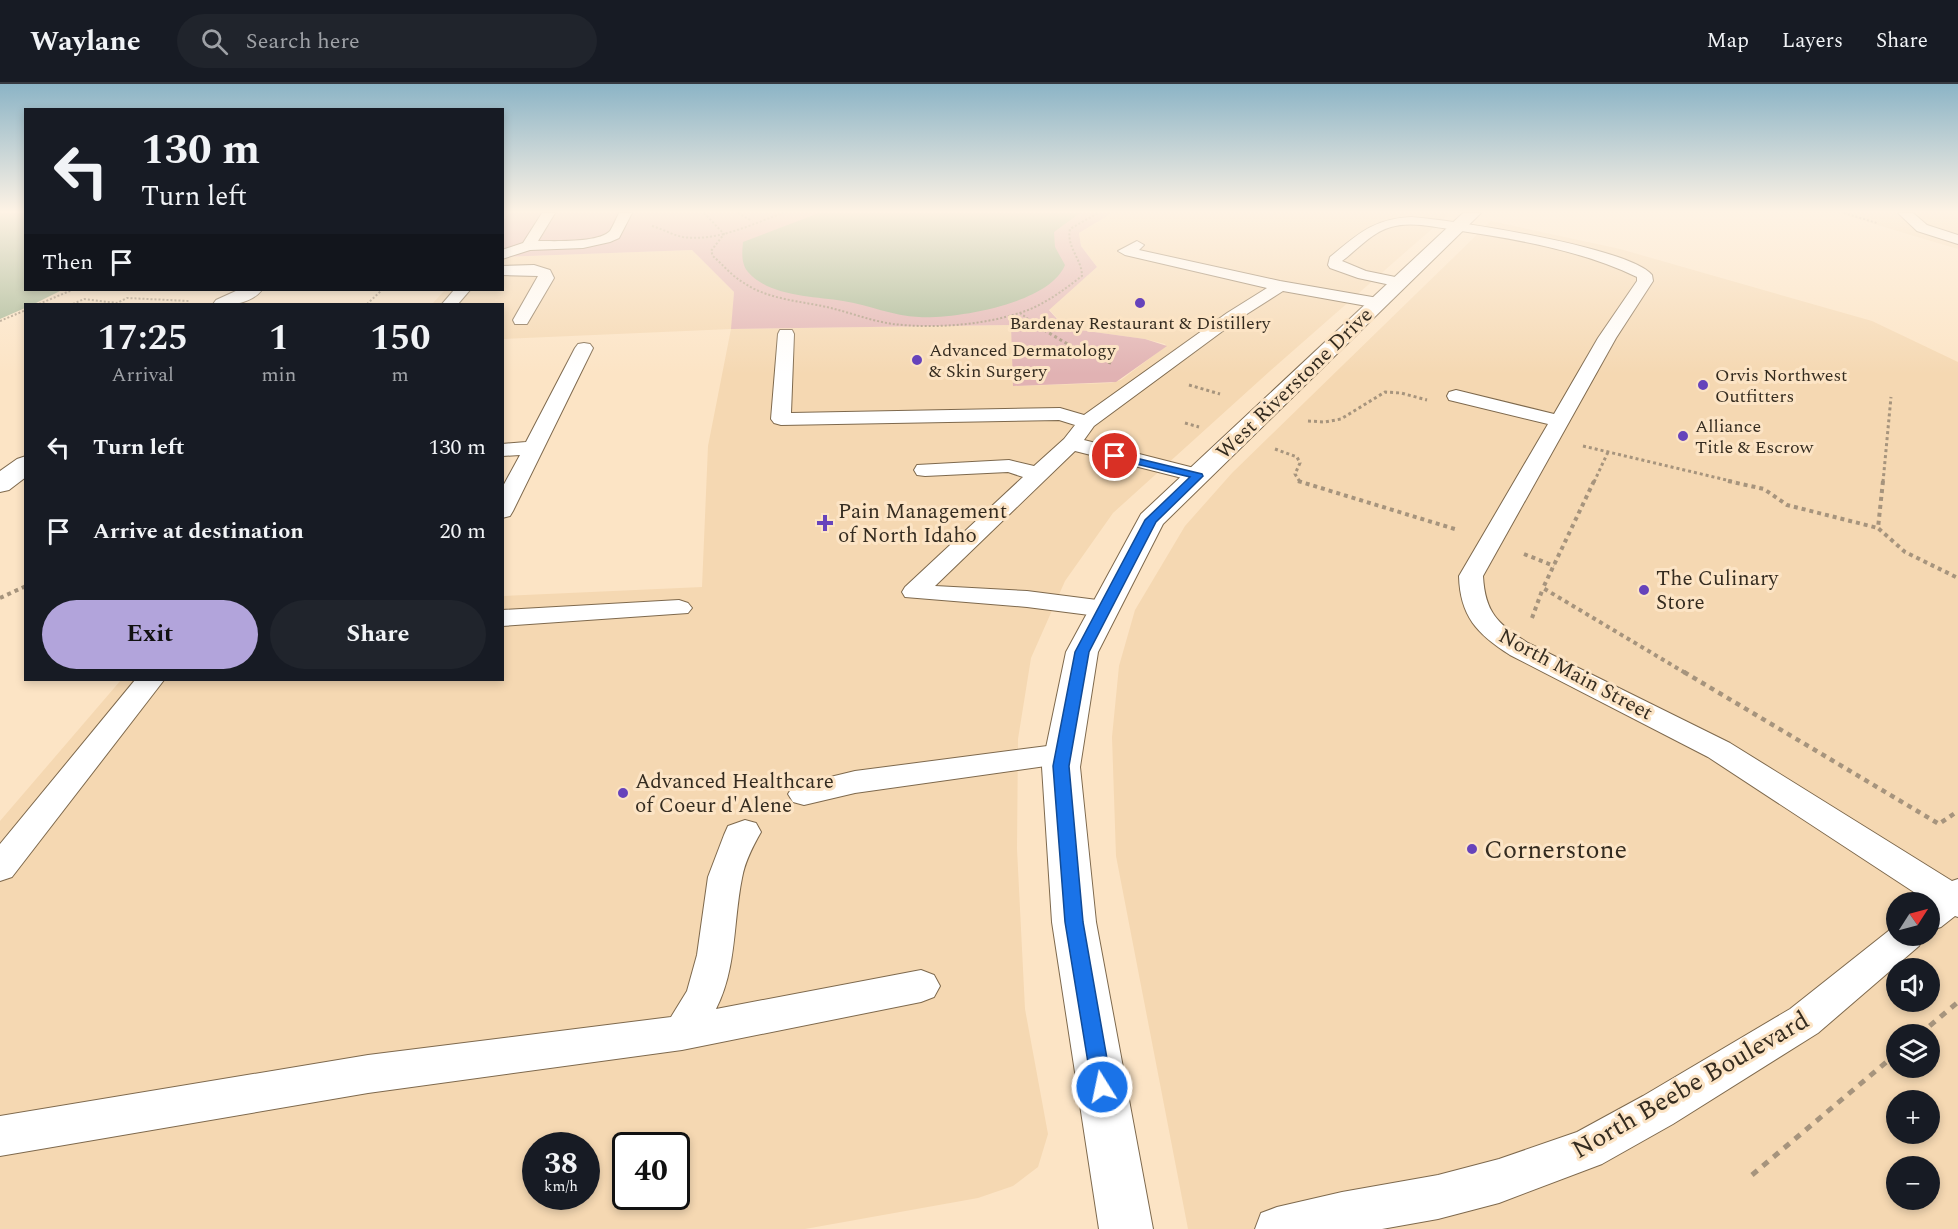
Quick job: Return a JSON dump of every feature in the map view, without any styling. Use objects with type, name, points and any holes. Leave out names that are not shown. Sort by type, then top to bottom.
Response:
[{"type":"street","name":"West Riverstone Drive","points":[[1126,1229],[1074,922],[1061,766],[1082,652],[1151,520],[1417,266]]},
{"type":"street","points":[[224,303],[250,291]]},
{"type":"street","points":[[0,484],[24,466]]},
{"type":"lane","points":[[1193,266],[1330,296],[1389,292]]},
{"type":"lane","points":[[1339,266],[1363,275],[1389,292]]},
{"type":"lane","name":"North Main Street","points":[[1628,266],[1644,275],[1645,281],[1607,338],[1471,576],[1470,597],[1478,616],[1502,639],[1719,750],[1949,903]]},
{"type":"lane","points":[[504,271],[534,270],[545,273],[546,278],[521,320]]},
{"type":"lane","points":[[1105,609],[1027,599],[914,592],[1071,443],[1087,422],[1233,316],[1280,286]]},
{"type":"lane","points":[[451,303],[461,291]]},
{"type":"lane","points":[[786,334],[781,419],[1060,414],[1087,422]]},
{"type":"lane","points":[[504,507],[585,348]]},
{"type":"lane","points":[[1456,396],[1556,428]]},
{"type":"lane","points":[[1071,443],[1198,476]]},
{"type":"lane","points":[[504,450],[534,448]]},
{"type":"lane","points":[[925,470],[1009,466],[1038,474]]},
{"type":"lane","points":[[504,618],[680,608]]},
{"type":"lane","points":[[0,868],[149,681]]},
{"type":"lane","points":[[804,794],[855,782],[1064,755]]},
{"type":"lane","points":[[682,1033],[704,996],[715,955],[725,877],[740,835],[745,832]]},
{"type":"lane","name":"North Beebe Boulevard","points":[[1276,1229],[1342,1214],[1438,1197],[1499,1181],[1587,1149],[1658,1110],[1804,1021],[1894,946]]},
{"type":"lane","points":[[0,1136],[368,1074],[682,1033],[921,987]]},
{"type":"path","points":[[724,266],[735,277],[767,294],[893,324],[915,326],[954,323],[1028,310],[1056,296],[1082,276],[1082,266]]},
{"type":"path","points":[[41,303],[70,291]]},
{"type":"path","points":[[368,303],[381,291]]},
{"type":"path","points":[[75,303],[84,299],[117,303],[127,298],[224,303]]},
{"type":"path","points":[[0,321],[24,311]]},
{"type":"path","points":[[1308,421],[1323,424],[1338,421],[1353,415],[1381,393],[1397,393],[1428,400]]},
{"type":"path","points":[[1878,528],[1891,397]]},
{"type":"path","points":[[1185,423],[1297,458],[1300,462],[1295,474],[1298,481],[1310,486],[1517,548],[1530,558],[1554,566]]},
{"type":"path","points":[[1556,428],[1575,444],[1764,489],[1787,505],[1878,528],[1905,554],[1958,578]]},
{"type":"path","points":[[1608,452],[1544,588],[1939,824],[1958,811]]},
{"type":"path","points":[[0,598],[24,587]]},
{"type":"path","points":[[1932,1024],[1958,1002]]},
{"type":"path","points":[[1752,1175],[1886,1062]]},
{"type":"shaded area","points":[[0,266],[24,266],[24,291],[60,291],[36,303],[24,303],[24,308],[0,319]]},
{"type":"shaded area","points":[[504,266],[708,266],[734,292],[732,329],[1012,325],[1013,386],[1111,383],[1121,380],[1166,346],[1145,339],[1065,328],[1049,309],[1097,266],[1389,266],[1113,513],[1065,581],[1031,658],[1018,739],[1017,849],[1025,1009],[1048,1134],[1038,1167],[1013,1186],[978,1198],[805,1229],[0,1229],[0,821],[120,681],[504,681],[504,596],[702,587],[708,446],[731,329],[504,339],[504,303],[433,303],[444,291],[504,291]]},
{"type":"shaded area","points":[[708,266],[1097,266],[1049,310],[1065,328],[1145,339],[1167,346],[1116,382],[1013,386],[1011,325],[731,329],[734,292]]},
{"type":"shaded area","points":[[745,266],[1064,266],[1056,279],[1041,290],[1022,299],[977,312],[935,317],[900,315],[853,303],[780,291],[757,280]]},
{"type":"shaded area","points":[[1444,266],[1681,266],[1872,321],[1958,362],[1958,1229],[1188,1229],[1116,856],[1112,737],[1119,666],[1135,610],[1185,526],[1232,473]]},
{"type":"place","name":"Bardenay Restaurant & Distillery","points":[[1140,303]]},
{"type":"place","name":"Advanced Dermatology & Skin Surgery","points":[[917,360]]},
{"type":"place","name":"Orvis Northwest Outfitters","points":[[1703,385]]},
{"type":"place","name":"Alliance Title & Escrow","points":[[1683,436]]},
{"type":"place","name":"Pain Management of North Idaho","points":[[825,523]]},
{"type":"place","name":"The Culinary Store","points":[[1644,590]]},
{"type":"place","name":"Advanced Healthcare of Coeur d'Alene","points":[[623,793]]},
{"type":"place","name":"Cornerstone","points":[[1472,849]]},
{"type":"route","points":[[1102,1087],[1074,922],[1061,766],[1082,652],[1151,520],[1198,476],[1115,456]]}]
